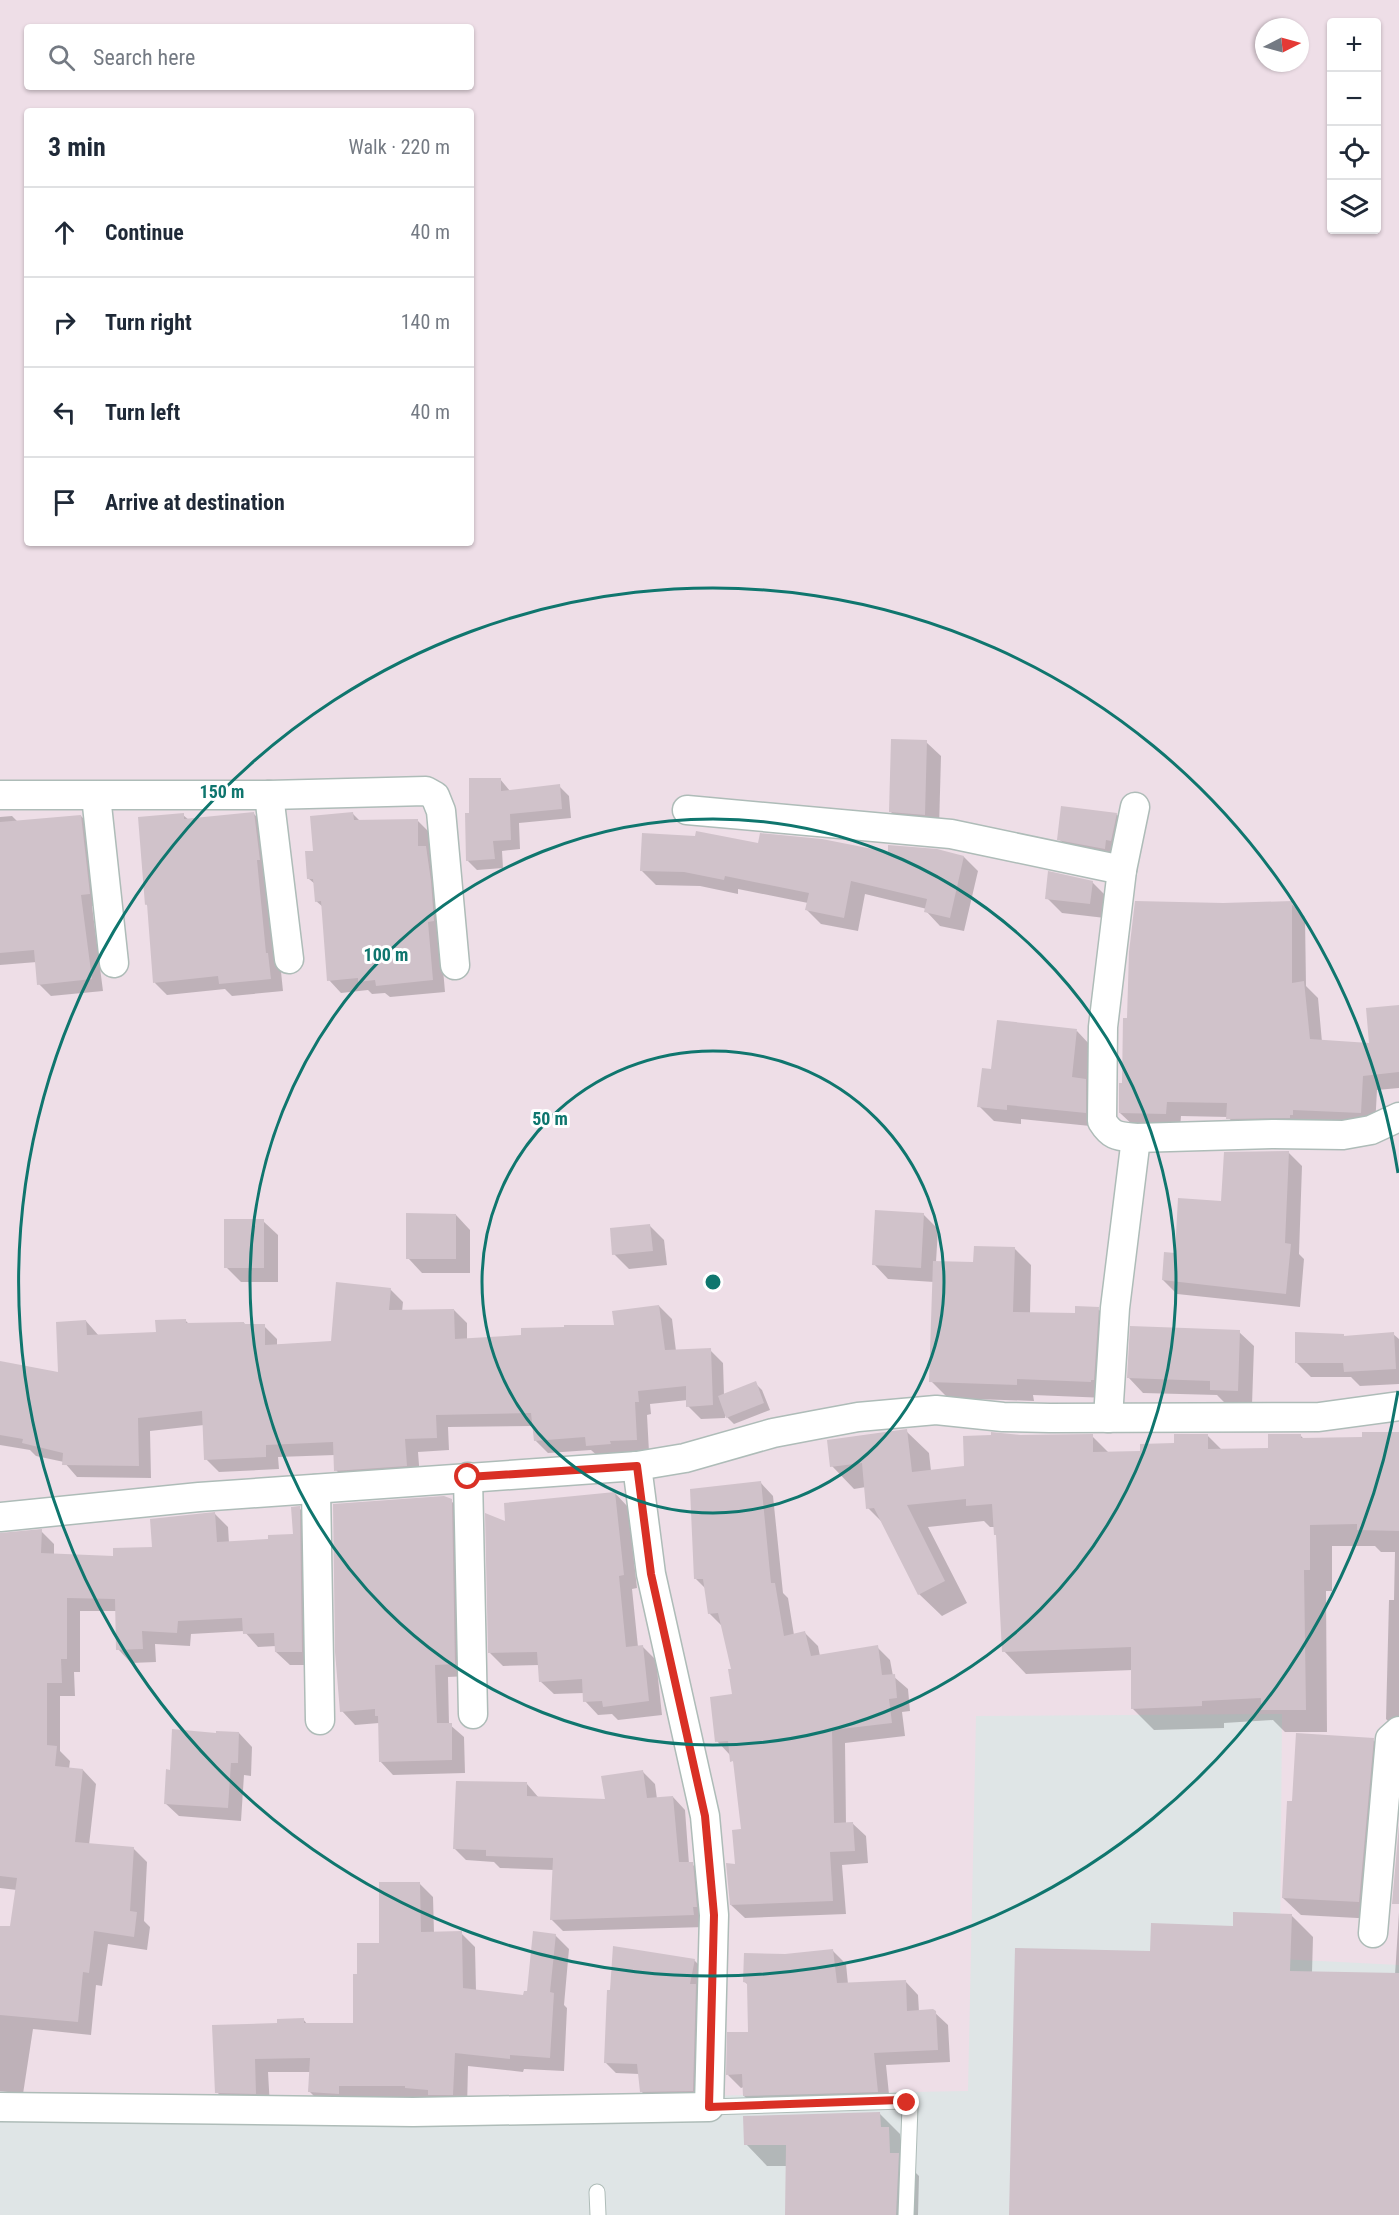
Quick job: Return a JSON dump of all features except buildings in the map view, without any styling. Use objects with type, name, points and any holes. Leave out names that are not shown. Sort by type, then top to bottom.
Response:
[{"type":"street","points":[[0,795],[269,795],[426,791],[435,796],[441,811],[455,965]]},
{"type":"street","points":[[269,795],[289,959]]},
{"type":"street","points":[[96,796],[114,963]]},
{"type":"street","points":[[1135,807],[1122,870],[1103,1027],[1102,1121],[1115,1136],[1136,1138],[1274,1134],[1343,1135],[1371,1130],[1399,1117]]},
{"type":"street","points":[[687,810],[951,834],[1122,870]]},
{"type":"street","points":[[1108,1418],[1115,1308],[1136,1138]]},
{"type":"street","points":[[0,1517],[199,1497],[637,1466],[685,1458],[773,1433],[815,1425],[936,1410],[1003,1417],[1319,1417],[1399,1406]]},
{"type":"street","points":[[0,2107],[413,2112],[709,2107],[714,1915],[705,1816],[651,1574],[637,1466]]},
{"type":"street","points":[[468,1477],[473,1714]]},
{"type":"street","points":[[316,1489],[320,1720]]},
{"type":"street","points":[[1373,1933],[1390,1739],[1399,1731]]},
{"type":"lane","points":[[709,2107],[904,2101],[910,2107],[906,2215]]},
{"type":"lane","points":[[597,2192],[597,2215]]},
{"type":"shaded area","points":[[1282,1714],[1280,1959],[1399,1965],[1399,2215],[0,2215],[0,2109],[968,2091],[976,1716]]},
{"type":"route","points":[[468,1477],[637,1466],[651,1574],[705,1816],[714,1915],[709,2107],[900,2100],[907,2103]]}]
